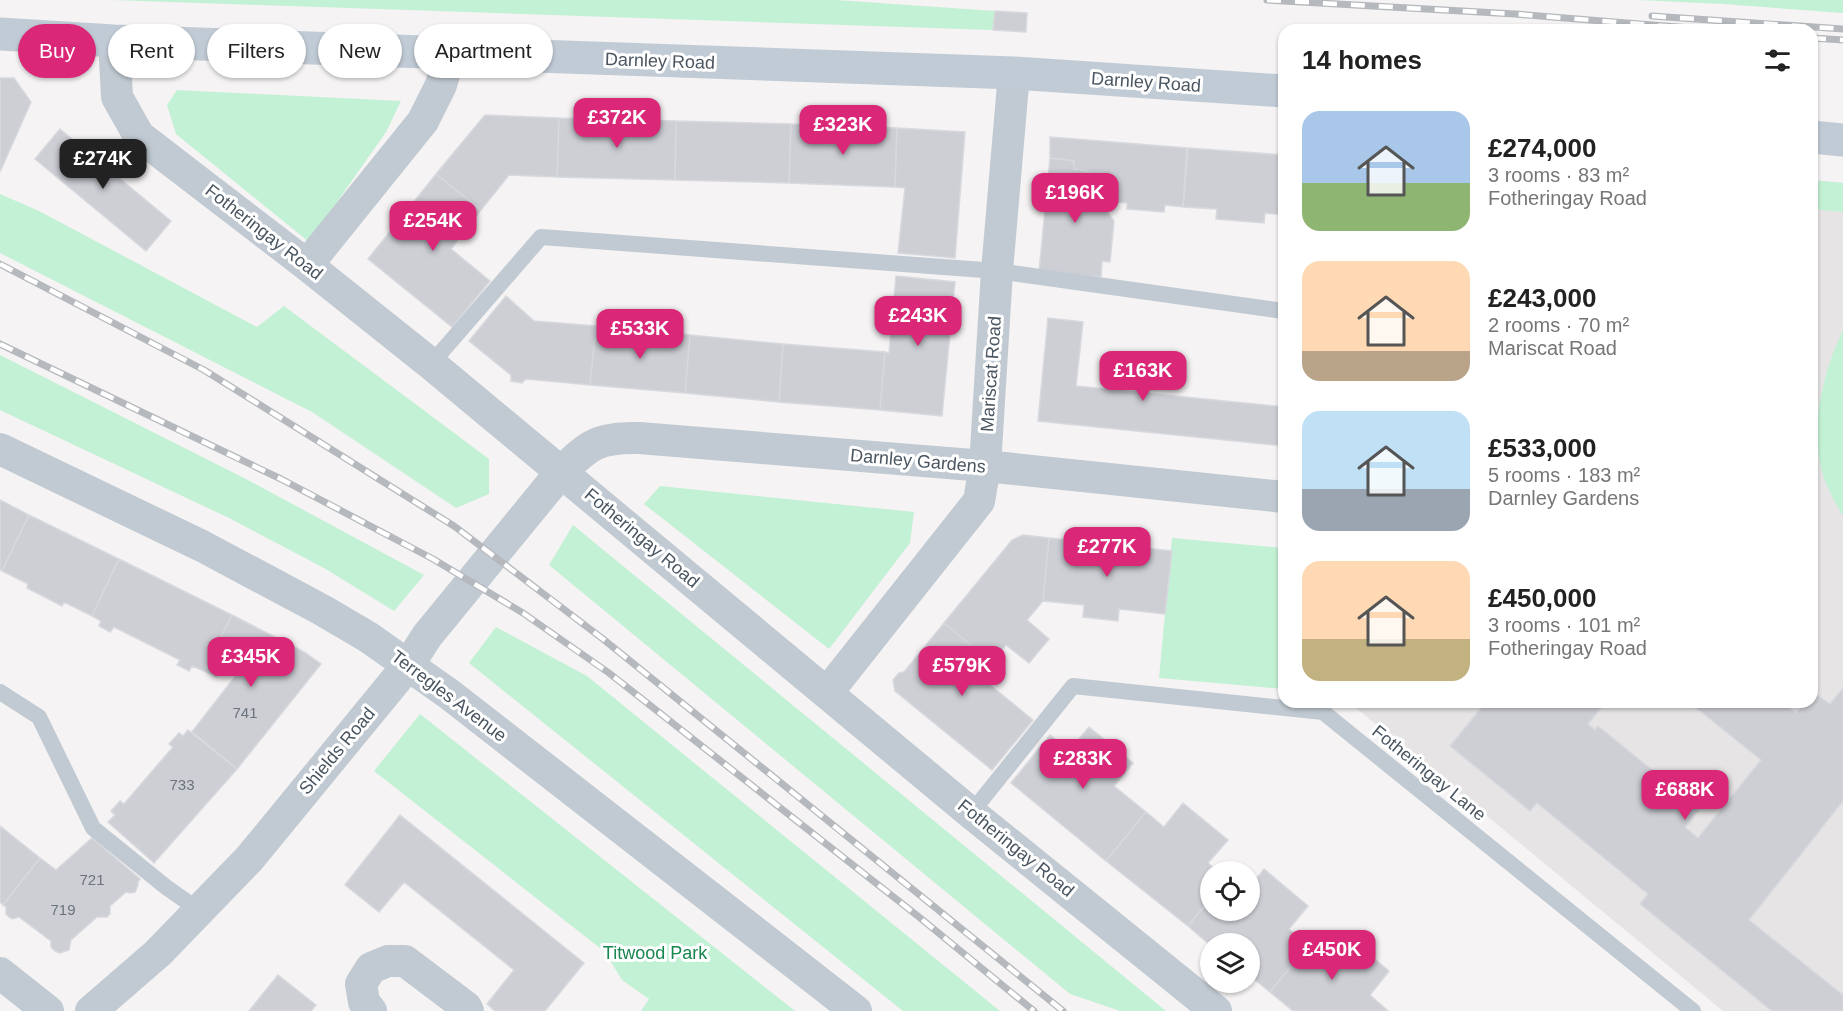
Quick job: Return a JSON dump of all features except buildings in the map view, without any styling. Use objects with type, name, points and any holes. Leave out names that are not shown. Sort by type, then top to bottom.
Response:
[{"type":"main road","name":"Darnley Road","points":[[0,34],[108,41]]},
{"type":"main road","name":"Darnley Road","points":[[195,44],[414,52]]},
{"type":"main road","name":"Darnley Road","points":[[553,57],[1014,73],[1278,91]]},
{"type":"main road","points":[[1818,138],[1843,140]]},
{"type":"street","name":"Mariscat Road","points":[[827,693],[979,501],[985,466],[997,271],[1014,73]]},
{"type":"street","name":"Fotheringay Road","points":[[116,78],[117,98],[139,136],[431,364],[971,813],[1216,1011]]},
{"type":"street","points":[[307,265],[423,121],[443,78]]},
{"type":"street","name":"Darnley Gardens","points":[[562,471],[594,444],[614,438],[639,438],[985,466],[1278,496]]},
{"type":"street","name":"Terregles Avenue","points":[[0,449],[202,546],[368,637],[409,664],[856,1011]]},
{"type":"street","name":"Shields Road","points":[[91,1011],[158,953],[249,859],[409,664],[443,615],[562,471]]},
{"type":"street","points":[[370,1011],[364,1002],[361,984],[371,968],[388,962],[405,961],[465,1006],[468,1011]]},
{"type":"street","points":[[0,973],[48,1011]]},
{"type":"lane","points":[[431,364],[541,237],[997,271],[1278,310]]},
{"type":"lane","name":"Fotheringay Lane","points":[[971,813],[1073,686],[1278,707]]},
{"type":"lane","points":[[0,692],[39,717],[93,828],[166,887],[200,911]]},
{"type":"lane","name":"Fotheringay Lane","points":[[1285,708],[1323,712],[1693,1011]]},
{"type":"shaded area","points":[[1818,181],[1843,183],[1843,1011],[1723,1011],[1356,708],[1818,708]]},
{"type":"green space","points":[[112,0],[836,0],[995,11],[993,30]]},
{"type":"green space","points":[[1639,0],[1843,0],[1843,13],[1723,4]]},
{"type":"green space","points":[[177,90],[401,101],[386,132],[309,242],[176,134],[167,105]]},
{"type":"green space","points":[[1818,181],[1843,183],[1843,212],[1818,210]]},
{"type":"green space","points":[[0,194],[39,211],[257,327],[284,306],[489,459],[489,494],[456,508],[312,412],[0,253]]},
{"type":"green space","points":[[1843,330],[1843,516],[1823,475],[1818,448],[1820,401]]},
{"type":"green space","points":[[0,355],[246,479],[424,575],[394,611],[324,568],[229,518],[0,410]]},
{"type":"green space","points":[[660,486],[914,512],[910,543],[829,649],[644,504]]},
{"type":"green space","points":[[573,525],[1166,1011],[1120,1011],[1070,994],[549,565]]},
{"type":"green space","points":[[1172,538],[1278,547],[1278,688],[1159,678]]},
{"type":"green space","points":[[496,627],[587,676],[1000,1011],[903,1011],[469,663]]},
{"type":"green space","name":"Titwood Park","points":[[420,714],[795,1011],[641,1011],[649,999],[622,980],[605,952],[374,771]]},
{"type":"railway","points":[[1267,0],[1515,14],[1640,24]]},
{"type":"railway","points":[[1652,16],[1770,24]]},
{"type":"railway","points":[[1818,27],[1843,29]]},
{"type":"railway","points":[[1818,38],[1843,40]]},
{"type":"railway","points":[[0,264],[204,370],[454,526],[603,639],[1063,1011]]},
{"type":"railway","points":[[0,344],[281,479],[433,559],[523,613],[609,673],[919,917],[1034,1011]]}]
